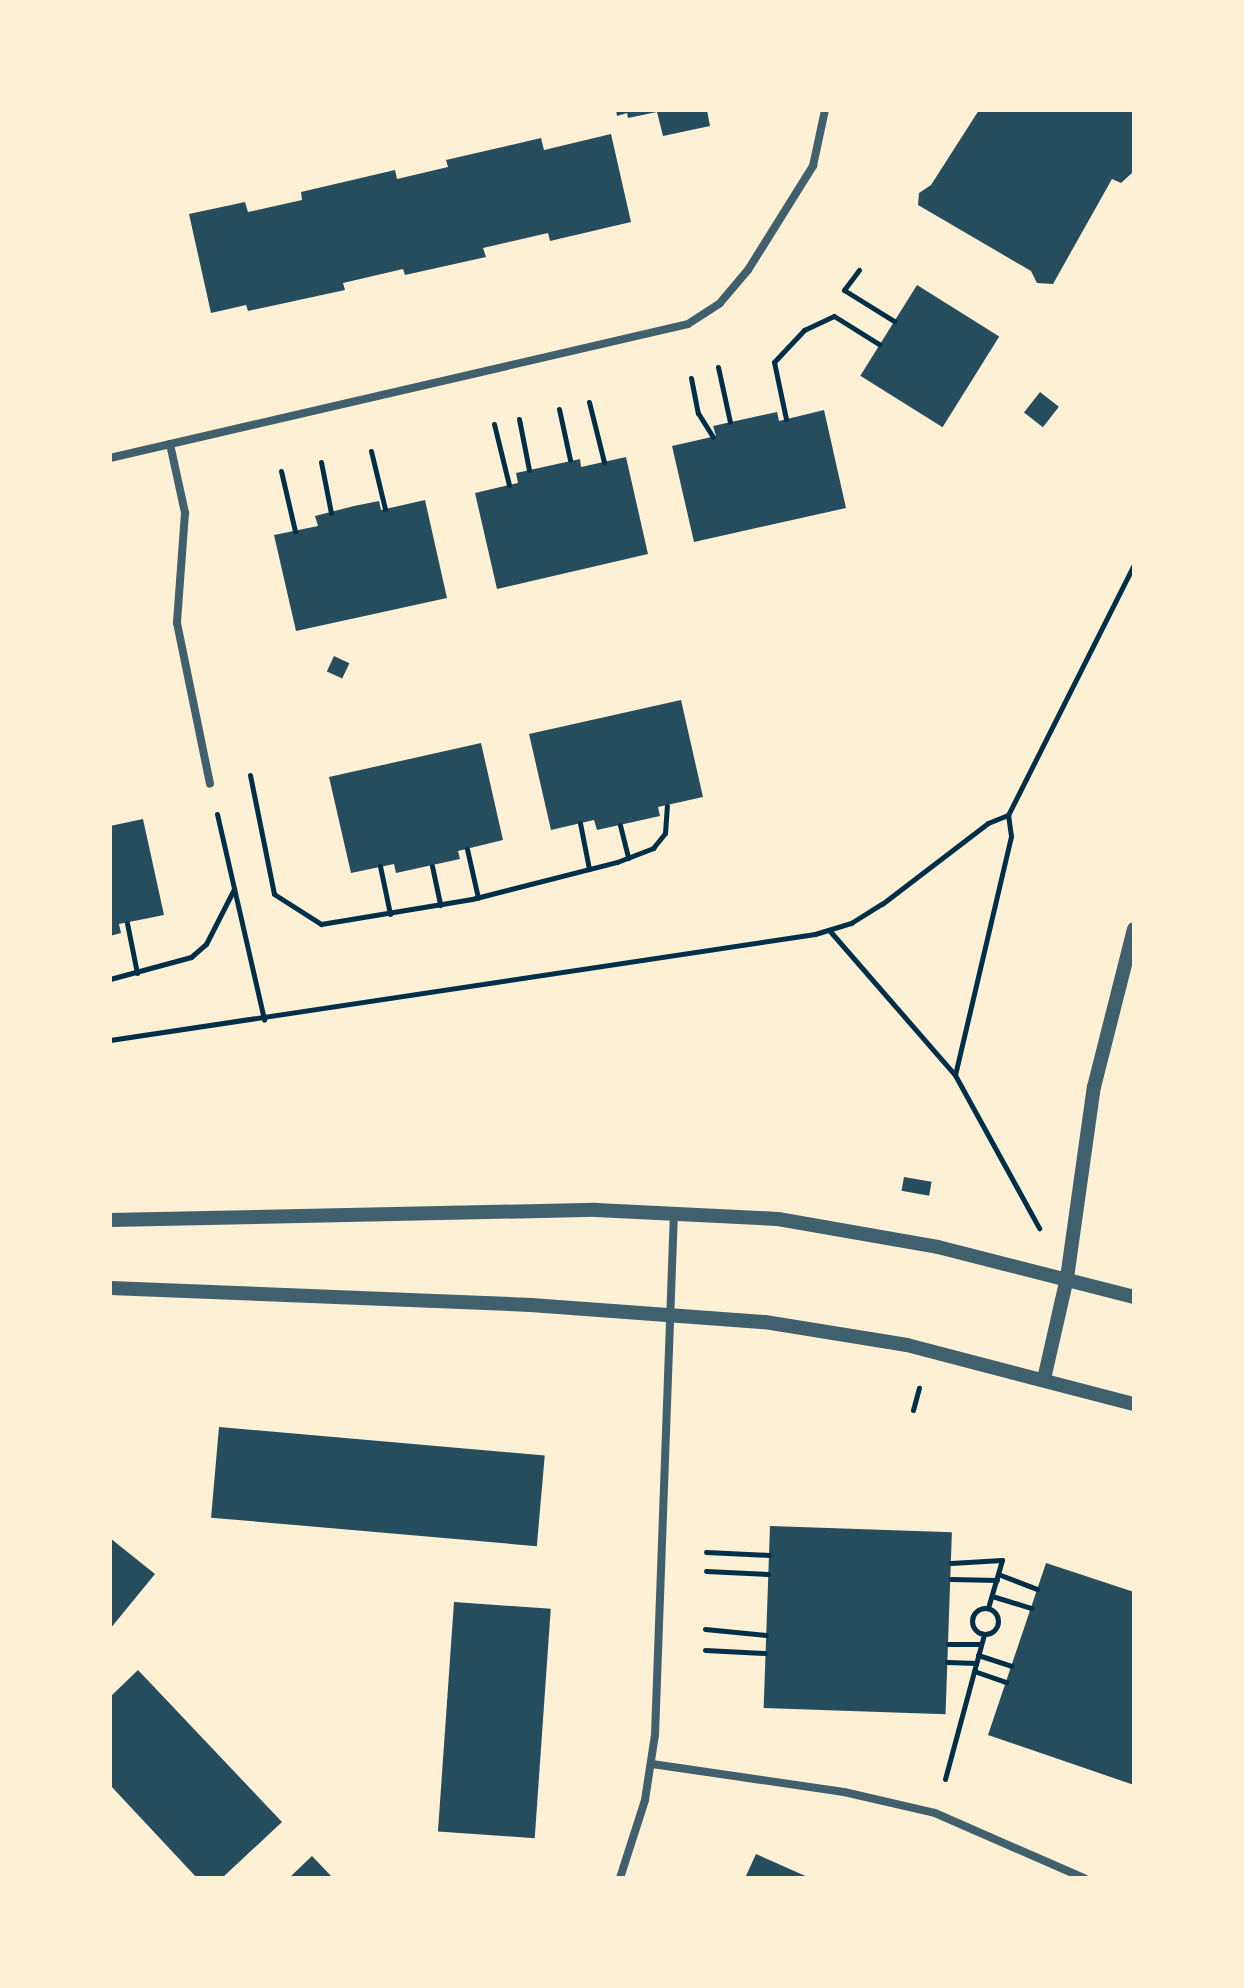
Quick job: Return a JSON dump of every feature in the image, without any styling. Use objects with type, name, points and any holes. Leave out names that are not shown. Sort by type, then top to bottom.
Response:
[{"type":"street","points":[[110,458],[688,324],[720,303],[748,270],[813,166],[825,110]]},
{"type":"street","points":[[170,444],[185,513],[177,623],[210,784]]},
{"type":"street","points":[[1044,1379],[1067,1278],[1094,1087],[1134,929]]},
{"type":"street","points":[[620,1878],[652,1764],[674,1212]]},
{"type":"street","points":[[110,1220],[674,1212],[855,1231],[1067,1278],[1134,1297]]},
{"type":"street","points":[[110,1288],[670,1313],[851,1335],[1044,1379],[1134,1404]]},
{"type":"street","points":[[652,1764],[844,1792],[935,1813],[1084,1878]]},
{"type":"path","points":[[859,270],[844,290],[894,321]]},
{"type":"path","points":[[786,419],[774,362],[804,330],[834,316],[879,344]]},
{"type":"path","points":[[718,367],[730,422]]},
{"type":"path","points":[[691,378],[698,413],[713,437]]},
{"type":"path","points":[[589,402],[604,462]]},
{"type":"path","points":[[559,409],[570,460]]},
{"type":"path","points":[[519,419],[529,470]]},
{"type":"path","points":[[494,424],[509,485]]},
{"type":"path","points":[[371,451],[385,509]]},
{"type":"path","points":[[321,462],[331,513]]},
{"type":"path","points":[[281,471],[295,531]]},
{"type":"path","points":[[955,1075],[1011,836],[1008,815],[1134,564]]},
{"type":"path","points":[[250,775],[274,894],[321,924],[478,898],[628,858],[653,848],[665,833],[667,806]]},
{"type":"path","points":[[215,806],[264,1020]]},
{"type":"path","points":[[110,1040],[264,1020],[829,930],[882,904],[988,823],[1008,815]]},
{"type":"path","points":[[580,823],[589,869]]},
{"type":"path","points":[[620,825],[628,858]]},
{"type":"path","points":[[467,849],[478,898]]},
{"type":"path","points":[[380,866],[390,914]]},
{"type":"path","points":[[432,866],[440,905]]},
{"type":"path","points":[[110,979],[191,957],[206,944],[234,888]]},
{"type":"path","points":[[127,923],[137,973]]},
{"type":"path","points":[[829,930],[955,1075],[1031,1214]]},
{"type":"path","points":[[913,1410],[919,1388]]},
{"type":"path","points":[[706,1552],[769,1555]]},
{"type":"path","points":[[951,1563],[1002,1560],[988,1608]]},
{"type":"path","points":[[706,1571],[768,1574]]},
{"type":"path","points":[[951,1579],[998,1577],[1037,1589]]},
{"type":"path","points":[[992,1596],[1031,1608]]},
{"type":"path","points":[[945,1779],[984,1634],[998,1625],[996,1612],[988,1608],[976,1611],[972,1618],[973,1627],[984,1634]]},
{"type":"path","points":[[705,1629],[766,1635]]},
{"type":"path","points":[[948,1644],[981,1644]]},
{"type":"path","points":[[705,1650],[765,1653]]},
{"type":"path","points":[[978,1655],[1011,1666]]},
{"type":"path","points":[[947,1662],[976,1663]]},
{"type":"path","points":[[974,1671],[1006,1682]]},
{"type":"building","points":[[616,110],[707,110],[710,126],[663,136],[657,112],[628,118],[627,113],[617,116]]},
{"type":"building","points":[[979,110],[1134,110],[1132,173],[1121,183],[1112,179],[1053,284],[1037,283],[1031,271],[918,205],[919,193],[931,185]]},
{"type":"building","points":[[611,134],[631,222],[550,241],[548,233],[483,248],[486,257],[405,275],[403,269],[343,283],[345,290],[248,311],[246,305],[211,313],[189,214],[245,202],[248,212],[302,200],[301,192],[395,170],[397,179],[448,167],[446,160],[541,138],[544,150]]},
{"type":"building","points":[[917,285],[999,336],[943,427],[860,376]]},
{"type":"building","points":[[1040,392],[1059,407],[1043,427],[1024,412]]},
{"type":"building","points":[[824,410],[846,508],[694,542],[672,446],[716,436],[713,426],[777,412],[779,421]]},
{"type":"building","points":[[626,457],[648,554],[497,589],[475,493],[518,483],[516,473],[580,459],[581,467]]},
{"type":"building","points":[[425,500],[447,598],[296,631],[274,535],[318,526],[315,516],[354,506],[379,501],[381,510]]},
{"type":"building","points":[[334,656],[349,663],[342,679],[327,671]]},
{"type":"building","points":[[681,700],[703,797],[658,807],[660,816],[597,830],[594,820],[551,830],[529,734]]},
{"type":"building","points":[[481,743],[503,840],[458,851],[460,859],[396,873],[394,864],[351,873],[329,777]]},
{"type":"building","points":[[143,819],[164,915],[119,924],[121,933],[110,936],[110,826]]},
{"type":"building","points":[[904,1177],[932,1182],[929,1196],[902,1191]]},
{"type":"building","points":[[219,1427],[545,1455],[537,1546],[211,1518]]},
{"type":"building","points":[[770,1526],[952,1532],[946,1714],[764,1708]]},
{"type":"building","points":[[110,1538],[155,1574],[110,1629]]},
{"type":"building","points":[[1046,1563],[1134,1592],[1134,1785],[988,1735]]},
{"type":"building","points":[[454,1602],[551,1609],[535,1838],[438,1831]]},
{"type":"building","points":[[138,1670],[282,1822],[222,1878],[197,1878],[110,1785],[110,1697]]},
{"type":"building","points":[[756,1854],[810,1878],[745,1878]]},
{"type":"building","points":[[312,1856],[333,1878],[289,1878]]}]
